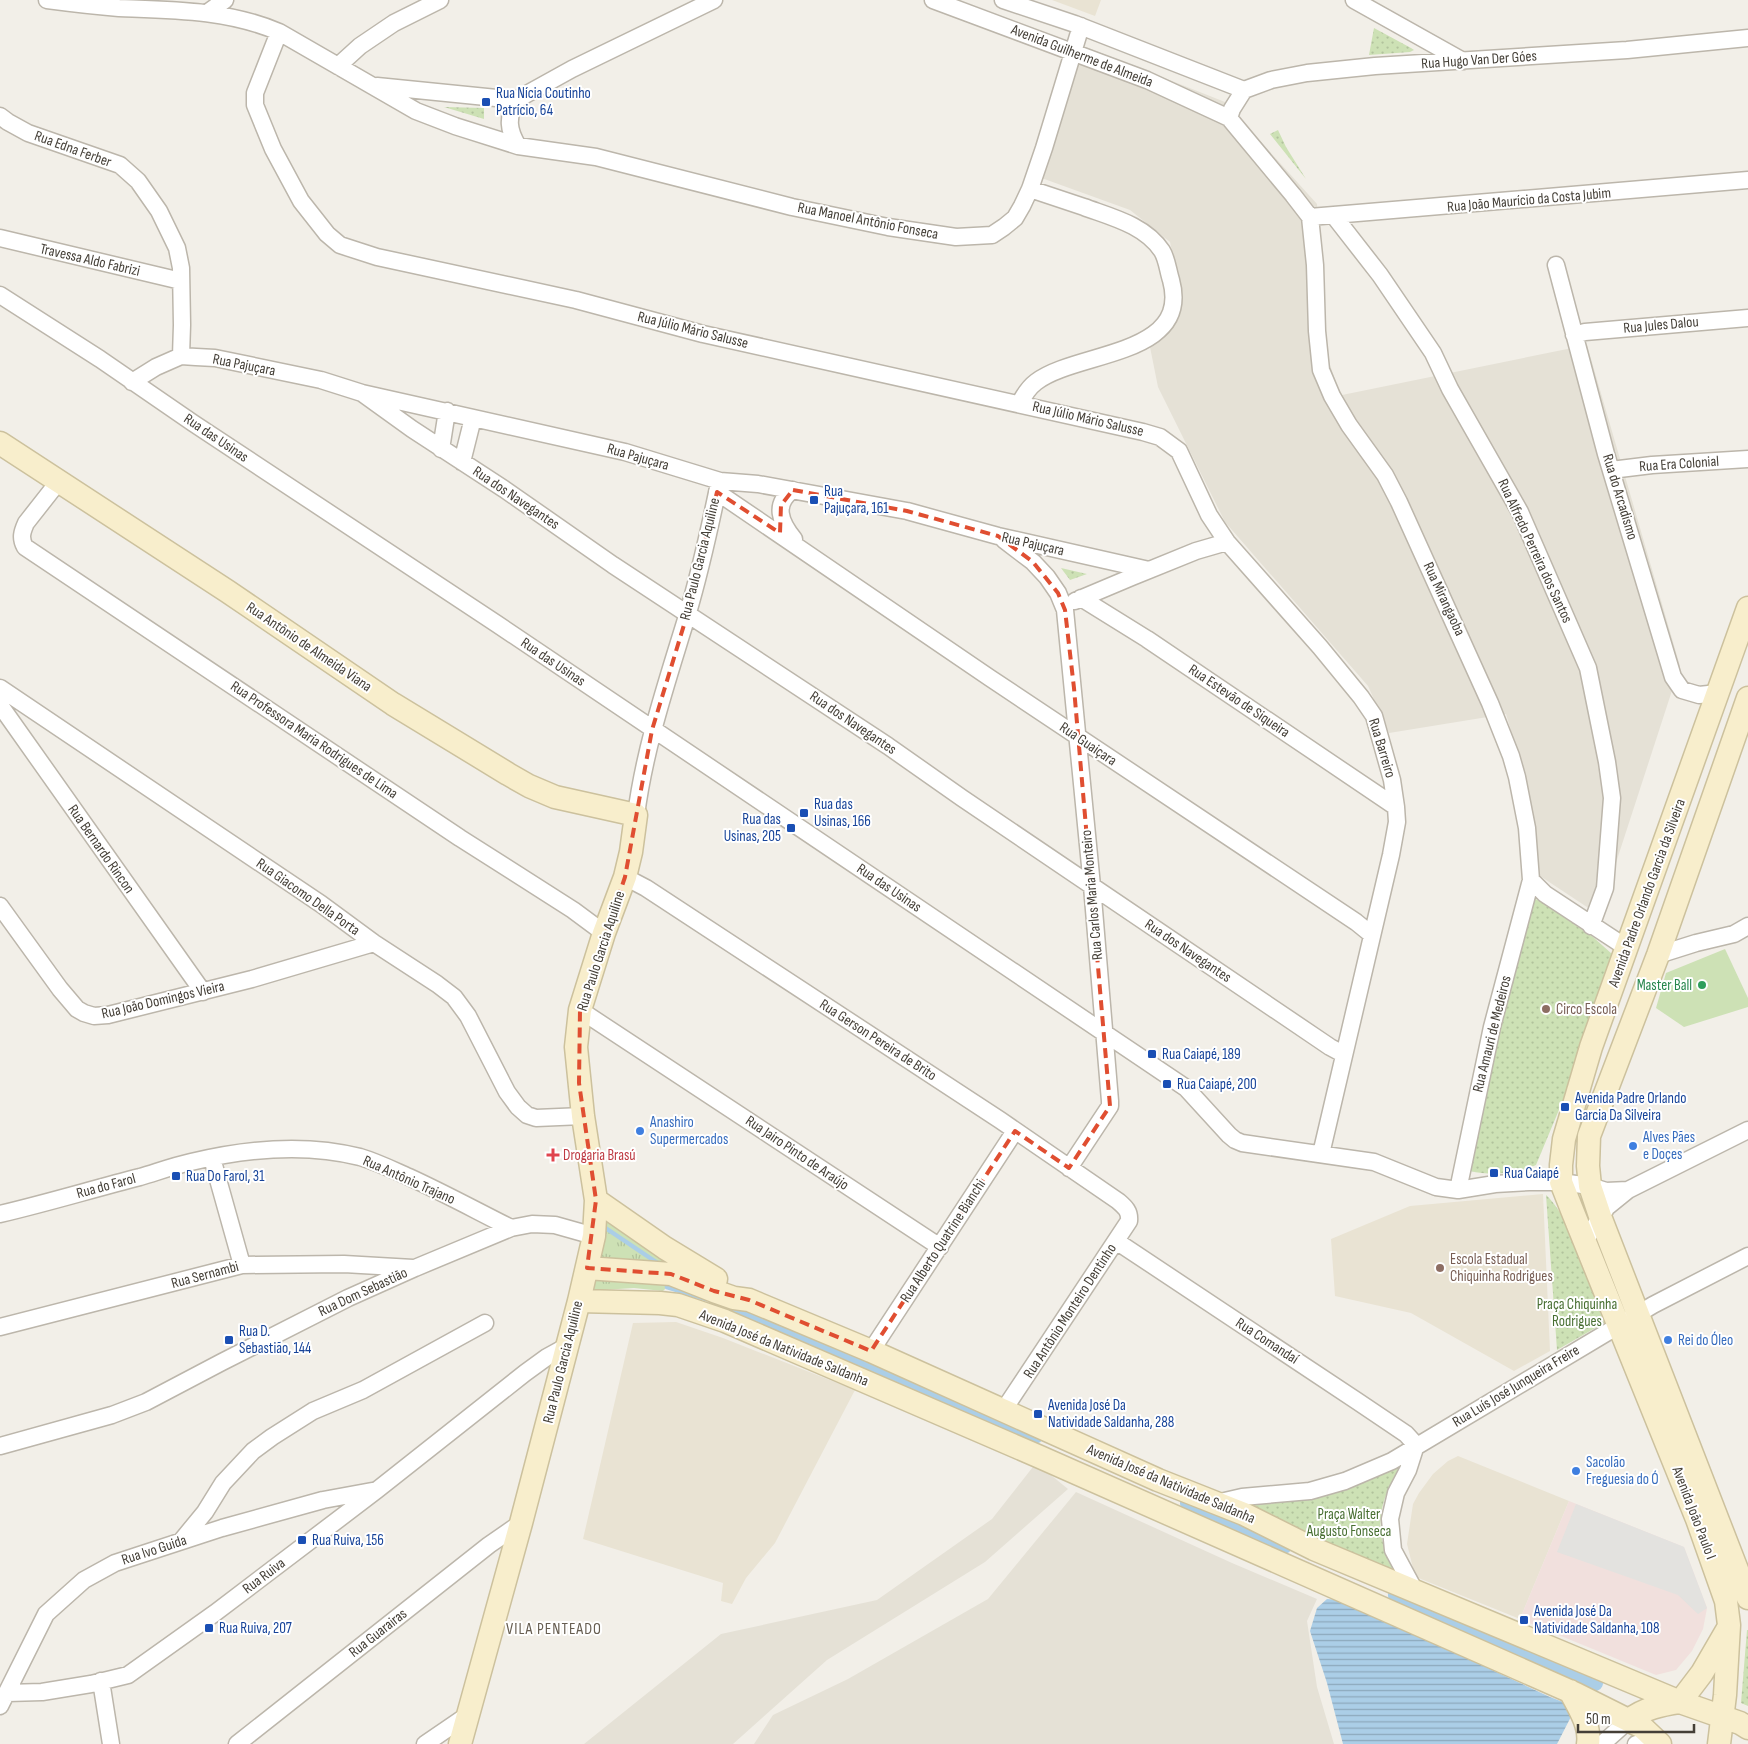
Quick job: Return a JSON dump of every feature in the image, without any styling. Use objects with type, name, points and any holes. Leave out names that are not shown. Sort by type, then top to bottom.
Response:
[{"type":"street","name":"Rua Manoel Antônio Fonseca","points":[[47,0],[207,13],[259,23],[279,32],[416,111],[455,126],[518,146],[596,157],[792,207],[888,228],[956,237],[992,235],[1015,218],[1030,188],[1059,102],[1081,26]]},
{"type":"street","points":[[207,13],[224,0]]},
{"type":"street","points":[[338,66],[360,46],[394,23],[440,0]]},
{"type":"street","points":[[370,85],[516,100],[572,69],[714,0]]},
{"type":"street","name":"Avenida Guilherme de Almeida","points":[[933,0],[1147,80],[1229,118]]},
{"type":"street","name":"Avenida Guilherme de Almeida","points":[[1003,0],[1081,26],[1244,90]]},
{"type":"street","points":[[1354,0],[1464,61]]},
{"type":"street","name":"Rua Júlio Mário Salusse","points":[[279,32],[255,93],[255,105],[273,149],[301,201],[321,228],[340,245],[377,257],[576,300],[703,334],[1160,437],[1179,451],[1209,515],[1226,542]]},
{"type":"street","name":"Rua Hugo Van Der Góes","points":[[1244,90],[1271,80],[1307,72],[1627,50],[1748,38]]},
{"type":"street","points":[[1244,90],[1232,109],[1229,118],[1294,195],[1310,217]]},
{"type":"street","points":[[516,100],[509,121],[512,135],[518,146]]},
{"type":"street","name":"Rua Edna Ferber","points":[[0,116],[28,133],[120,165],[138,181],[159,212],[177,248],[181,268],[181,356]]},
{"type":"street","name":"Rua João Maurício da Costa Jubim","points":[[1310,217],[1748,180]]},
{"type":"street","points":[[1020,404],[1028,389],[1044,377],[1130,347],[1152,336],[1161,328],[1170,314],[1174,303],[1174,290],[1164,253],[1138,228],[1030,188]]},
{"type":"street","name":"Rua Alfredo Perreira dos Santos","points":[[1334,216],[1380,275],[1433,353],[1450,389],[1520,512],[1588,668],[1607,762],[1612,798],[1605,888],[1591,926]]},
{"type":"street","name":"Rua Mirangaoba","points":[[1310,217],[1315,265],[1319,353],[1324,377],[1332,396],[1349,425],[1388,482],[1424,556],[1490,702],[1517,776],[1527,828],[1530,880]]},
{"type":"street","name":"Travessa Aldo Fabrizi","points":[[0,238],[180,281]]},
{"type":"street","name":"Rua do Arcadismo","points":[[1556,265],[1611,470],[1673,677],[1682,690],[1698,695],[1718,693]]},
{"type":"street","name":"Rua das Usinas","points":[[0,295],[100,359],[497,624],[961,938],[1104,1032]]},
{"type":"street","name":"Rua Jules Dalou","points":[[1574,335],[1595,331],[1748,318]]},
{"type":"street","name":"Rua Pajuçara","points":[[132,382],[156,367],[181,356],[215,358],[321,380],[362,393],[625,452],[718,486],[758,484],[907,511],[998,536],[1149,570]]},
{"type":"street","name":"Rua dos Navegantes","points":[[362,393],[441,449],[888,746],[1092,886],[1344,1054]]},
{"type":"street","points":[[441,449],[447,411]]},
{"type":"street","points":[[462,462],[473,418]]},
{"type":"street","name":"Rua Antônio de Almeida Viana","points":[[0,443],[227,591],[393,704],[508,774],[529,786],[555,797],[636,815]]},
{"type":"street","name":"Rua Era Colonial","points":[[1611,470],[1748,458]]},
{"type":"street","name":"Rua Professora Maria Rodrigues de Lima","points":[[59,481],[26,523],[22,531],[22,541],[25,547],[604,933]]},
{"type":"street","name":"Rua Paulo Garcia Aquiline","points":[[460,1744],[466,1716],[521,1524],[594,1236],[596,1200],[583,1116],[576,1047],[580,1010],[604,933],[625,877],[631,852],[640,784],[652,730],[687,614],[718,486]]},
{"type":"street","name":"Rua Guaiçara","points":[[718,486],[805,552],[1356,922],[1372,935]]},
{"type":"street","name":"Rua Guaiçara","points":[[794,490],[784,496],[780,514],[790,535],[805,552]]},
{"type":"street","name":"Rua Carlos Maria Monteiro","points":[[998,536],[1033,562],[1058,593],[1065,610],[1092,886],[1110,1106],[1069,1168]]},
{"type":"street","points":[[1065,610],[1081,598],[1196,551],[1226,542]]},
{"type":"street","name":"Rua Barreiro","points":[[1226,542],[1320,646],[1361,697],[1374,716],[1392,780],[1397,822],[1391,855],[1321,1154]]},
{"type":"street","name":"Rua Estevão de Siqueira","points":[[1081,598],[1148,639],[1396,807]]},
{"type":"street","name":"Avenida Padre Orlando Garcia da Silveira","points":[[1560,1182],[1564,1140],[1591,1047],[1748,608]]},
{"type":"street","name":"Rua Giacomo Della Porta","points":[[0,688],[321,904],[454,997],[468,1016],[507,1092],[527,1115],[536,1118],[583,1116]]},
{"type":"street","name":"Avenida Padre Orlando Garcia da Silveira","points":[[1590,1186],[1588,1166],[1589,1136],[1658,955],[1748,698]]},
{"type":"street","name":"Rua Bernardo Rincon","points":[[0,705],[203,992]]},
{"type":"street","name":"Rua Gerson Pereira de Brito","points":[[625,877],[646,888],[777,973],[1015,1131],[1127,1209]]},
{"type":"street","points":[[1530,880],[1545,894],[1627,948]]},
{"type":"street","name":"Rua Amauri de Medeiros","points":[[1458,1190],[1492,1027],[1530,880]]},
{"type":"street","name":"Rua João Domingos Vieira","points":[[0,906],[60,989],[77,1009],[84,1014],[94,1016],[108,1015],[203,992],[374,942]]},
{"type":"street","points":[[1658,955],[1734,934],[1748,926]]},
{"type":"street","name":"Rua Jairo Pinto de Araújo","points":[[580,1010],[940,1247]]},
{"type":"street","points":[[1104,1032],[1186,1088],[1235,1140],[1374,1162],[1436,1187],[1458,1190],[1495,1184],[1560,1182],[1606,1190],[1628,1190]]},
{"type":"street","points":[[1584,1241],[1607,1207],[1628,1190],[1748,1130]]},
{"type":"street","name":"Rua Alberto Quatrine Bianchi","points":[[871,1351],[1015,1131]]},
{"type":"street","name":"Rua Antônio Trajano","points":[[212,1158],[262,1150],[308,1149],[361,1158],[381,1164],[439,1191],[511,1228]]},
{"type":"street","points":[[212,1158],[242,1264]]},
{"type":"street","name":"Rua do Farol","points":[[0,1214],[212,1158]]},
{"type":"street","name":"Avenida João Paulo I","points":[[1560,1182],[1584,1241],[1628,1320],[1748,1598]]},
{"type":"street","name":"Avenida João Paulo I","points":[[1590,1186],[1628,1320],[1726,1601],[1729,1625],[1719,1744]]},
{"type":"street","points":[[596,1200],[665,1248],[749,1300]]},
{"type":"street","name":"Rua Antônio Monteiro Dentinho","points":[[1003,1411],[1129,1221],[1130,1215],[1127,1209]]},
{"type":"street","name":"Rua Dom Sebastião","points":[[0,1446],[112,1414],[146,1402],[317,1313],[415,1268],[511,1228],[532,1224],[555,1225],[594,1236]]},
{"type":"street","name":"Rua Comandaí","points":[[1116,1241],[1358,1401],[1406,1434],[1416,1445]]},
{"type":"street","name":"Rua Luís José Junqueira Freire","points":[[1216,1503],[1242,1497],[1310,1491],[1345,1481],[1392,1461],[1628,1320],[1748,1256]]},
{"type":"street","name":"Rua Sernambi","points":[[0,1327],[242,1264],[344,1264],[415,1268]]},
{"type":"street","name":"Avenida José da Natividade Saldanha","points":[[587,1268],[672,1274],[720,1294],[749,1300],[871,1351],[1158,1480],[1244,1514],[1314,1549],[1680,1702],[1748,1728]]},
{"type":"street","name":"Avenida José da Natividade Saldanha","points":[[579,1301],[678,1305],[725,1321],[1031,1453],[1573,1692],[1642,1727],[1651,1743]]},
{"type":"street","points":[[180,1542],[205,1512],[223,1483],[253,1451],[272,1437],[313,1411],[363,1390],[484,1323]]},
{"type":"street","name":"Rua Ruiva","points":[[4,1700],[128,1675],[215,1613],[377,1490],[525,1373],[547,1357],[567,1346]]},
{"type":"street","points":[[1415,1592],[1398,1563],[1393,1550],[1390,1520],[1396,1493],[1408,1470],[1416,1445]]},
{"type":"street","name":"Rua Ivo Guida","points":[[4,1700],[46,1614],[84,1580],[115,1563],[222,1528],[323,1500],[377,1490]]},
{"type":"street","name":"Rua Guarairas","points":[[237,1744],[489,1545],[521,1524]]},
{"type":"street","points":[[1602,1744],[1639,1713],[1649,1708],[1680,1702],[1702,1673],[1729,1625]]},
{"type":"street","points":[[1573,1692],[1598,1699],[1612,1698],[1620,1690],[1616,1675]]},
{"type":"street","points":[[101,1681],[112,1744]]},
{"type":"street","points":[[1573,1692],[1588,1729],[1588,1744]]},
{"type":"street","points":[[425,1744],[466,1716]]},
{"type":"highlighted area","points":[[793,490],[907,511],[998,536],[1033,562],[1058,593],[1065,610],[1074,688],[1110,1106],[1069,1168],[1015,1131],[871,1351],[749,1300],[714,1291],[671,1274],[587,1268],[596,1200],[579,1083],[580,1010],[625,877],[652,730],[687,615],[717,492],[780,533],[781,505]]},
{"type":"shaded area","points":[[1052,0],[1101,0],[1095,16]]},
{"type":"shaded area","points":[[1081,45],[1225,102],[1317,204],[1324,348],[1342,395],[1587,345],[1680,666],[1599,915],[1534,872],[1527,784],[1506,714],[1389,733],[1368,686],[1225,522],[1158,387],[1147,332],[1181,292],[1170,242],[1130,210],[1036,176]]},
{"type":"shaded area","name":"Escola Estadual Chiquinha Rodrigues","points":[[1543,1194],[1550,1351],[1514,1371],[1411,1313],[1335,1296],[1331,1239],[1410,1206]]},
{"type":"shaded area","points":[[676,1322],[723,1338],[855,1390],[775,1543],[746,1578],[732,1604],[721,1601],[723,1583],[583,1539],[633,1323]]},
{"type":"shaded area","points":[[1458,1456],[1569,1501],[1520,1619],[1416,1577],[1414,1572],[1407,1544],[1413,1504],[1433,1474],[1448,1461]]},
{"type":"shaded area","points":[[1036,1463],[1068,1489],[985,1562],[827,1660],[733,1744],[584,1744],[721,1634],[877,1600],[992,1519]]},
{"type":"shaded area","points":[[1076,1492],[1232,1563],[1317,1599],[1307,1621],[1317,1687],[1334,1744],[754,1744],[773,1715],[848,1679],[988,1599]]},
{"type":"shaded area","points":[[1569,1501],[1684,1547],[1707,1608],[1703,1629],[1692,1651],[1676,1670],[1656,1675],[1520,1619]]},
{"type":"shaded area","points":[[1576,1504],[1684,1547],[1707,1608],[1698,1614],[1678,1595],[1557,1552]]},
{"type":"green space","points":[[1374,28],[1414,50],[1410,52],[1369,55]]},
{"type":"green space","points":[[444,107],[484,108],[484,119]]},
{"type":"green space","points":[[1278,130],[1286,147],[1306,179],[1270,134]]},
{"type":"green space","points":[[1061,568],[1087,574],[1070,580]]},
{"type":"green space","points":[[1531,897],[1540,901],[1593,937],[1612,954],[1566,1093],[1536,1165],[1504,1173],[1470,1171],[1475,1102]]},
{"type":"green space","name":"Master Ball","points":[[1725,949],[1748,998],[1748,1007],[1684,1027],[1656,1008],[1666,973]]},
{"type":"green space","name":"Praça Chiquinha Rodrigues","points":[[1546,1195],[1565,1220],[1573,1237],[1604,1323],[1557,1350]]},
{"type":"green space","points":[[600,1218],[677,1264],[665,1274],[667,1287],[663,1291],[634,1288],[586,1291]]},
{"type":"green space","name":"Praça Walter Augusto Fonseca","points":[[1401,1465],[1387,1492],[1381,1511],[1380,1522],[1384,1547],[1400,1579],[1247,1505],[1287,1502],[1326,1495],[1357,1485]]},
{"type":"green space","points":[[1748,1630],[1748,1706],[1741,1703]]},
{"type":"water","points":[[1327,1599],[1341,1600],[1550,1697],[1576,1707],[1557,1744],[1343,1744],[1327,1683],[1310,1631],[1317,1608]]},
{"type":"waterway","points":[[604,1227],[659,1264]]},
{"type":"waterway","points":[[667,1287],[706,1299]]},
{"type":"waterway","points":[[727,1306],[743,1317]]},
{"type":"waterway","points":[[743,1317],[1035,1436]]},
{"type":"waterway","points":[[1188,1503],[1284,1546]]},
{"type":"waterway","points":[[1396,1595],[1595,1683]]},
{"type":"place","name":"Rua Nícia Coutinho Patrício, 64","points":[[486,102]]},
{"type":"place","name":"Rua Pajuçara, 161","points":[[814,500]]},
{"type":"place","name":"Rua das Usinas, 166","points":[[804,813]]},
{"type":"place","name":"Rua das Usinas, 205","points":[[791,828]]},
{"type":"place","name":"Master Ball","points":[[1702,985]]},
{"type":"place","name":"Circo Escola","points":[[1546,1009]]},
{"type":"place","name":"Rua Caiapé, 189","points":[[1152,1054]]},
{"type":"place","name":"Rua Caiapé, 200","points":[[1167,1084]]},
{"type":"place","name":"Avenida Padre Orlando Garcia Da Silveira","points":[[1565,1107]]},
{"type":"place","name":"Anashiro Supermercados","points":[[640,1131]]},
{"type":"place","name":"Alves Pães e Doçes","points":[[1633,1146]]},
{"type":"place","name":"Drogaria Brasú","points":[[553,1155]]},
{"type":"place","name":"Rua Caiapé","points":[[1494,1173]]},
{"type":"place","name":"Rua Do Farol, 31","points":[[176,1176]]},
{"type":"place","name":"Escola Estadual Chiquinha Rodrigues","points":[[1440,1268]]},
{"type":"place","name":"Rua D. Sebastião, 144","points":[[229,1340]]},
{"type":"place","name":"Rei do Óleo","points":[[1668,1340]]},
{"type":"place","name":"Avenida José Da Natividade Saldanha, 288","points":[[1038,1414]]},
{"type":"place","name":"Sacolão Freguesia do Ó","points":[[1576,1471]]},
{"type":"place","name":"Rua Ruiva, 156","points":[[302,1540]]},
{"type":"place","name":"Avenida José Da Natividade Saldanha, 108","points":[[1524,1620]]},
{"type":"place","name":"Rua Ruiva, 207","points":[[209,1628]]},
{"type":"district","name":"VILA PENTEADO","points":[[554,1629]]}]
